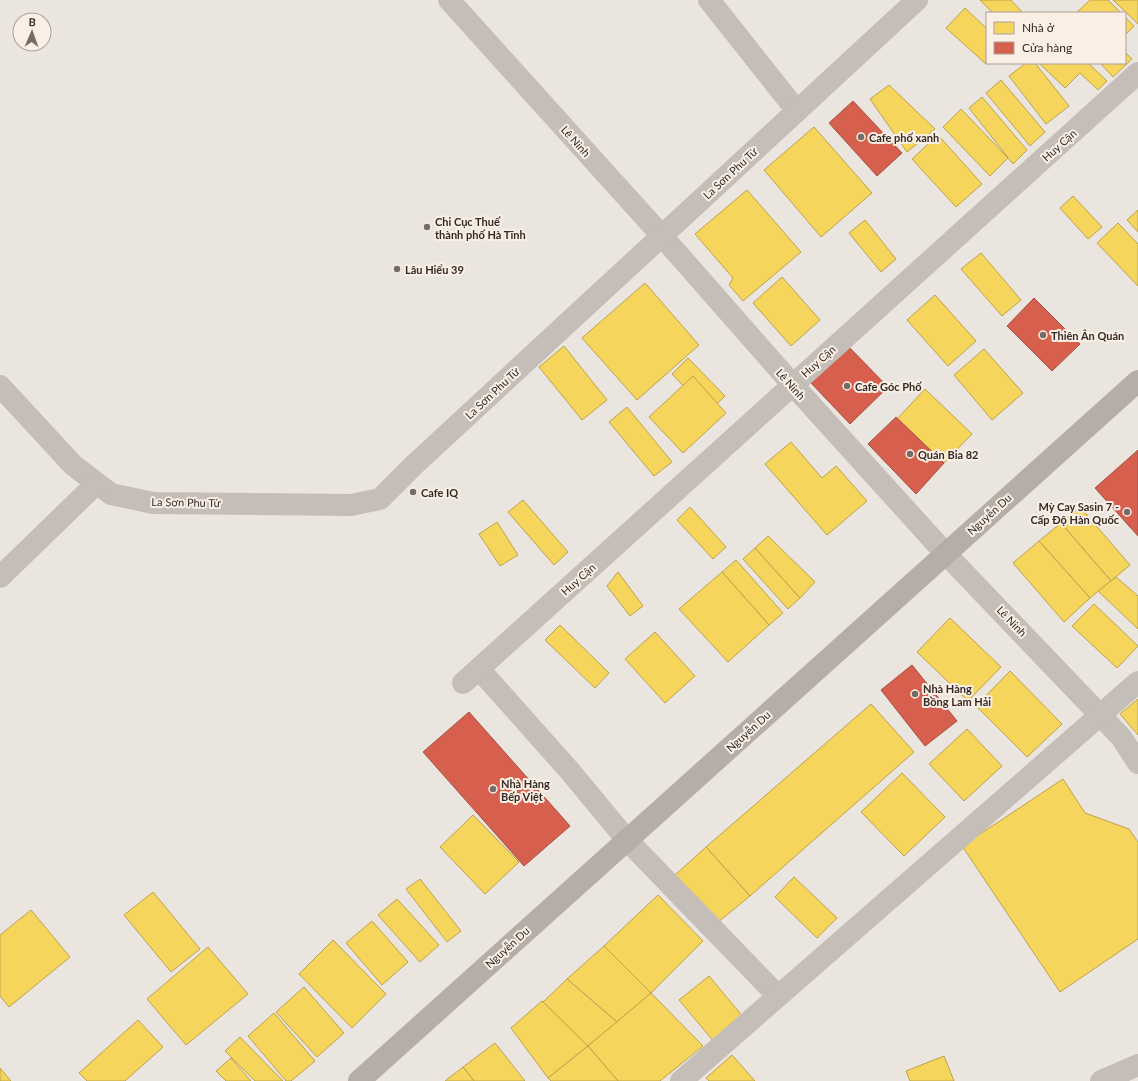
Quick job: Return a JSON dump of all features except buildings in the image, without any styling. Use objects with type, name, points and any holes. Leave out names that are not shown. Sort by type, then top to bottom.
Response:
[{"type":"main road","name":"Nguyễn Du","points":[[359,1081],[1138,381]]},
{"type":"street","name":"Lê Ninh","points":[[449,0],[945,553],[1121,737],[1138,763]]},
{"type":"street","points":[[709,0],[797,112]]},
{"type":"street","name":"La Sơn Phu Tử","points":[[0,386],[73,465],[111,494],[153,503],[351,505],[380,498],[414,464],[917,0]]},
{"type":"street","name":"Huy Cận","points":[[627,840],[569,770],[471,676],[792,384],[1138,73]]},
{"type":"street","points":[[0,577],[96,484]]},
{"type":"street","points":[[681,1081],[1138,682]]},
{"type":"street","points":[[627,840],[778,995]]},
{"type":"street","points":[[1101,1081],[1138,1064]]},
{"type":"place","name":"Cafe phố xanh","points":[[861,137]]},
{"type":"place","name":"Chi Cục Thuế thành phố Hà Tĩnh","points":[[427,227]]},
{"type":"place","name":"Lâu Hiểu 39","points":[[397,269]]},
{"type":"place","name":"Thiên Ân Quán","points":[[1043,335]]},
{"type":"place","name":"Cafe Góc Phố","points":[[847,386]]},
{"type":"place","name":"Quán Bia 82","points":[[910,454]]},
{"type":"place","name":"Cafe IQ","points":[[413,492]]},
{"type":"place","name":"Mỳ Cay Sasin 7 - Cấp Độ Hàn Quốc","points":[[1127,512]]},
{"type":"place","name":"Nhà Hàng Bồng Lam Hải","points":[[915,694]]},
{"type":"place","name":"Nhà Hàng Bếp Việt","points":[[493,789]]}]
